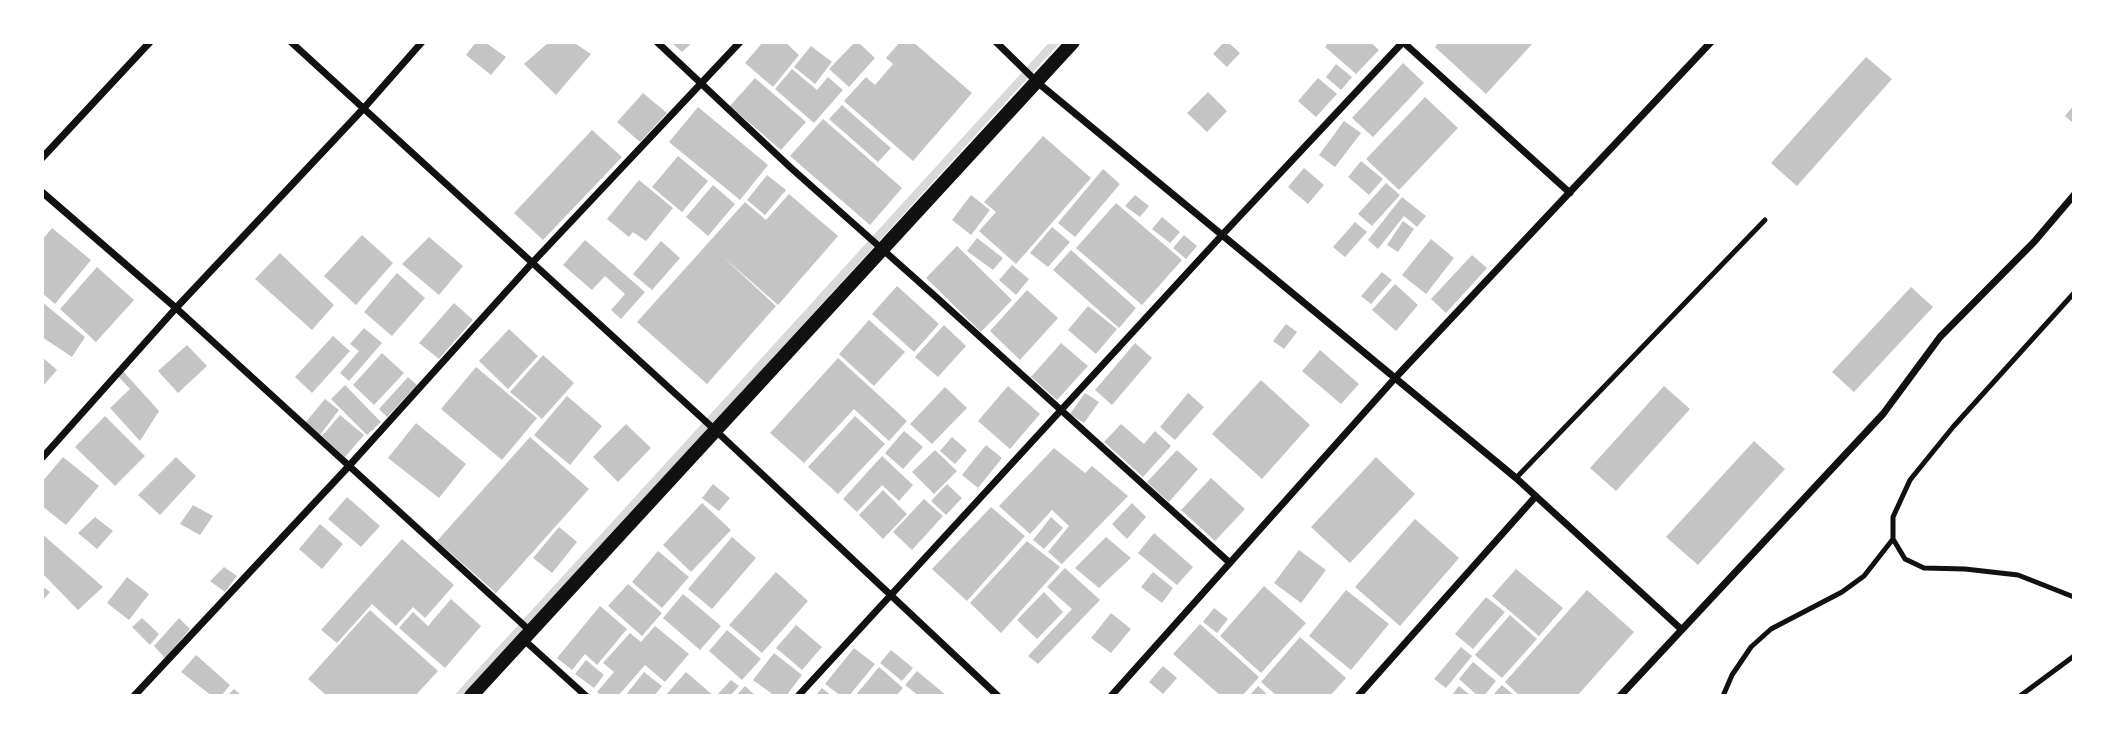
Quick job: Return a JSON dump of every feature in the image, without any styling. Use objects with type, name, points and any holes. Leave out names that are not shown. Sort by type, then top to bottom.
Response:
[{"type":"main road","points":[[471,696],[1073,42]]},
{"type":"street","points":[[42,158],[150,42]]},
{"type":"street","points":[[291,42],[714,429],[998,696]]},
{"type":"street","points":[[42,458],[176,308],[364,108],[422,42]]},
{"type":"street","points":[[657,42],[790,168],[1230,563]]},
{"type":"street","points":[[134,696],[348,467],[532,263],[740,42]]},
{"type":"street","points":[[996,42],[1037,82],[1516,478],[1681,629]]},
{"type":"street","points":[[798,696],[1403,42],[1570,193]]},
{"type":"street","points":[[1111,696],[1396,377],[1711,42]]},
{"type":"street","points":[[42,192],[176,308],[348,467],[526,634],[586,696]]},
{"type":"street","points":[[1620,696],[1883,414],[1940,337],[2034,242],[2074,195]]},
{"type":"street","points":[[1359,696],[1536,496]]},
{"type":"lane","points":[[1516,478],[1765,220]]},
{"type":"lane","points":[[1723,696],[1732,675],[1751,647],[1771,629],[1842,592],[1864,576],[1892,540],[1893,517],[1910,480],[1953,427],[2074,293]]},
{"type":"lane","points":[[1892,540],[1905,559],[1924,568],[2018,575],[2074,597]]},
{"type":"lane","points":[[2020,696],[2074,656]]},
{"type":"building","points":[[476,42],[485,42],[506,57],[491,75],[466,55]]},
{"type":"building","points":[[549,42],[573,42],[591,54],[556,95],[524,64]]},
{"type":"building","points":[[671,42],[693,42],[682,52]]},
{"type":"building","points":[[763,42],[785,42],[799,55],[773,87],[745,63]]},
{"type":"building","points":[[855,42],[875,58],[849,87],[829,69]]},
{"type":"building","points":[[900,42],[913,42],[972,93],[913,161],[844,101],[866,77],[875,85],[893,64],[886,58]]},
{"type":"building","points":[[1224,42],[1228,42],[1240,53],[1227,67],[1213,54]]},
{"type":"building","points":[[1329,42],[1370,42],[1379,50],[1356,74],[1325,47]]},
{"type":"building","points":[[1439,42],[1534,42],[1486,94],[1435,47]]},
{"type":"building","points":[[811,46],[832,62],[815,84],[794,67]]},
{"type":"building","points":[[1866,57],[1892,79],[1797,186],[1771,163]]},
{"type":"building","points":[[1403,63],[1424,83],[1373,137],[1352,118]]},
{"type":"building","points":[[1336,64],[1352,77],[1341,90],[1326,77]]},
{"type":"building","points":[[792,69],[817,90],[828,77],[843,90],[814,123],[775,89]]},
{"type":"building","points":[[755,78],[806,122],[781,150],[730,106]]},
{"type":"building","points":[[1318,78],[1337,94],[1316,117],[1298,101]]},
{"type":"building","points":[[1208,92],[1227,111],[1207,132],[1187,113]]},
{"type":"building","points":[[643,93],[667,113],[640,142],[617,122]]},
{"type":"building","points":[[1425,97],[1458,128],[1399,190],[1366,159]]},
{"type":"building","points":[[842,105],[891,148],[878,162],[829,119]]},
{"type":"building","points":[[2074,105],[2074,124],[2065,116]]},
{"type":"building","points":[[698,107],[768,165],[740,200],[669,142]]},
{"type":"building","points":[[823,119],[902,188],[870,225],[790,156]]},
{"type":"building","points":[[1344,121],[1361,133],[1335,167],[1319,155]]},
{"type":"building","points":[[592,130],[622,157],[543,240],[514,213]]},
{"type":"building","points":[[1043,136],[1091,178],[1016,264],[979,231],[996,212],[984,202]]},
{"type":"building","points":[[678,156],[708,181],[682,212],[652,187]]},
{"type":"building","points":[[1361,161],[1383,179],[1369,195],[1348,177]]},
{"type":"building","points":[[1304,168],[1324,185],[1308,204],[1288,187]]},
{"type":"building","points":[[1103,169],[1120,184],[1075,237],[1058,223]]},
{"type":"building","points":[[767,175],[786,190],[765,215],[747,200]]},
{"type":"building","points":[[639,180],[673,208],[646,241],[633,232],[629,237],[607,219]]},
{"type":"building","points":[[1386,183],[1400,195],[1372,226],[1358,214]]},
{"type":"building","points":[[713,185],[735,204],[708,236],[686,217]]},
{"type":"building","points":[[789,194],[838,236],[778,305],[721,255],[776,306],[707,384],[637,322],[745,202],[766,220]]},
{"type":"building","points":[[971,195],[990,210],[971,235],[952,220]]},
{"type":"building","points":[[1135,195],[1149,206],[1140,217],[1125,206]]},
{"type":"building","points":[[1402,197],[1426,216],[1417,227],[1404,216],[1378,249],[1368,240]]},
{"type":"building","points":[[1116,203],[1182,260],[1142,305],[1076,248]]},
{"type":"building","points":[[1162,217],[1180,232],[1170,243],[1152,229]]},
{"type":"building","points":[[1403,221],[1414,229],[1398,252],[1387,245]]},
{"type":"building","points":[[1355,222],[1367,232],[1345,257],[1333,247]]},
{"type":"building","points":[[1052,227],[1070,242],[1048,267],[1030,253]]},
{"type":"building","points":[[52,228],[91,260],[55,304],[42,293],[42,240]]},
{"type":"building","points":[[362,235],[393,263],[356,305],[324,276]]},
{"type":"building","points":[[1184,235],[1197,246],[1186,259],[1173,248]]},
{"type":"building","points":[[429,237],[463,266],[439,295],[402,264]]},
{"type":"building","points":[[977,238],[1003,258],[993,270],[967,251]]},
{"type":"building","points":[[1431,239],[1454,258],[1426,294],[1402,275]]},
{"type":"building","points":[[585,240],[645,292],[621,319],[611,310],[625,294],[605,276],[592,290],[563,265]]},
{"type":"building","points":[[661,241],[680,258],[652,290],[633,274]]},
{"type":"building","points":[[957,246],[1012,300],[981,332],[926,278]]},
{"type":"building","points":[[1071,250],[1136,308],[1119,328],[1053,270]]},
{"type":"building","points":[[280,253],[334,305],[312,330],[255,279]]},
{"type":"building","points":[[1472,255],[1487,268],[1446,313],[1431,299]]},
{"type":"building","points":[[1012,265],[1029,279],[1016,295],[999,280]]},
{"type":"building","points":[[97,267],[134,300],[96,342],[60,309]]},
{"type":"building","points":[[1382,272],[1392,280],[1371,304],[1361,296]]},
{"type":"building","points":[[397,273],[425,298],[392,336],[364,312]]},
{"type":"building","points":[[1395,284],[1418,305],[1396,331],[1372,310]]},
{"type":"building","points":[[897,286],[939,324],[914,352],[872,314]]},
{"type":"building","points":[[1911,287],[1933,307],[1854,392],[1832,372]]},
{"type":"building","points":[[1027,290],[1058,318],[1020,360],[990,331]]},
{"type":"building","points":[[42,302],[85,337],[72,357],[42,337]]},
{"type":"building","points":[[454,303],[473,320],[439,359],[419,343]]},
{"type":"building","points":[[1088,306],[1117,329],[1096,354],[1068,330]]},
{"type":"building","points":[[869,320],[905,352],[874,386],[839,354]]},
{"type":"building","points":[[1286,324],[1297,332],[1284,349],[1273,341]]},
{"type":"building","points":[[944,325],[966,346],[938,377],[915,357]]},
{"type":"building","points":[[364,328],[382,343],[349,381],[340,373],[359,351],[350,344]]},
{"type":"building","points":[[509,329],[538,356],[508,389],[479,361]]},
{"type":"building","points":[[333,336],[350,351],[312,393],[295,377]]},
{"type":"building","points":[[1061,343],[1088,366],[1057,400],[1031,377]]},
{"type":"building","points":[[1135,343],[1152,358],[1112,405],[1095,390]]},
{"type":"building","points":[[187,345],[207,366],[178,393],[158,371]]},
{"type":"building","points":[[1320,350],[1359,384],[1341,404],[1302,371]]},
{"type":"building","points":[[382,353],[404,373],[374,405],[353,385]]},
{"type":"building","points":[[543,355],[574,383],[542,419],[510,392]]},
{"type":"building","points":[[42,357],[57,370],[42,387]]},
{"type":"building","points":[[838,358],[907,421],[889,441],[854,409],[804,463],[770,433]]},
{"type":"building","points":[[476,367],[537,418],[502,460],[441,409]]},
{"type":"building","points":[[122,370],[159,411],[140,441],[110,408],[130,389],[117,375]]},
{"type":"building","points":[[408,377],[417,385],[387,417],[379,409]]},
{"type":"building","points":[[1261,380],[1310,425],[1262,479],[1212,434]]},
{"type":"building","points":[[345,385],[381,422],[367,435],[331,399]]},
{"type":"building","points":[[1008,386],[1040,414],[1010,449],[978,421]]},
{"type":"building","points":[[1664,386],[1690,409],[1616,491],[1590,468]]},
{"type":"building","points":[[945,387],[967,408],[932,444],[910,424]]},
{"type":"building","points":[[1085,393],[1099,402],[1084,423],[1070,414]]},
{"type":"building","points":[[1188,393],[1204,407],[1175,440],[1160,427]]},
{"type":"building","points":[[567,396],[602,426],[570,465],[534,435]]},
{"type":"building","points":[[325,399],[339,410],[320,435],[305,423]]},
{"type":"building","points":[[340,415],[364,435],[345,457],[322,436]]},
{"type":"building","points":[[105,416],[145,456],[115,486],[75,447]]},
{"type":"building","points":[[855,416],[885,444],[838,494],[808,467]]},
{"type":"building","points":[[416,423],[466,464],[439,498],[388,458]]},
{"type":"building","points":[[626,424],[651,448],[618,482],[593,457]]},
{"type":"building","points":[[1121,424],[1144,444],[1155,431],[1171,446],[1143,477],[1104,442]]},
{"type":"building","points":[[904,431],[923,447],[903,469],[885,453]]},
{"type":"building","points":[[530,437],[589,489],[496,593],[437,541]]},
{"type":"building","points":[[952,437],[967,450],[955,464],[940,451]]},
{"type":"building","points":[[1754,441],[1785,469],[1698,565],[1666,537]]},
{"type":"building","points":[[986,445],[1002,458],[978,488],[962,475]]},
{"type":"building","points":[[1054,448],[1085,473],[1092,466],[1128,496],[1062,564],[1048,552],[1069,526],[1052,510],[1030,534],[999,506]]},
{"type":"building","points":[[935,450],[957,471],[934,494],[912,472]]},
{"type":"building","points":[[1177,450],[1198,469],[1169,502],[1147,482]]},
{"type":"building","points":[[882,456],[913,485],[899,501],[882,485],[857,512],[843,499]]},
{"type":"building","points":[[63,457],[99,486],[66,525],[42,506],[42,482]]},
{"type":"building","points":[[176,457],[196,476],[160,515],[138,495]]},
{"type":"building","points":[[1376,457],[1415,494],[1350,563],[1311,527]]},
{"type":"building","points":[[1211,478],[1245,509],[1215,541],[1181,510]]},
{"type":"building","points":[[713,484],[730,498],[719,511],[702,498]]},
{"type":"building","points":[[947,484],[962,498],[946,515],[931,501]]},
{"type":"building","points":[[883,490],[907,514],[883,539],[859,515]]},
{"type":"building","points":[[347,497],[380,526],[361,547],[328,519]]},
{"type":"building","points":[[924,499],[943,516],[912,550],[893,532]]},
{"type":"building","points":[[702,503],[731,530],[691,572],[663,545]]},
{"type":"building","points":[[1132,503],[1146,517],[1127,539],[1112,524]]},
{"type":"building","points":[[193,505],[213,516],[200,535],[180,524]]},
{"type":"building","points":[[991,507],[1025,536],[967,601],[932,569]]},
{"type":"building","points":[[95,517],[113,531],[97,549],[78,533]]},
{"type":"building","points":[[1051,517],[1063,528],[1044,549],[1033,540]]},
{"type":"building","points":[[1415,519],[1459,558],[1400,626],[1355,587]]},
{"type":"building","points":[[320,524],[343,544],[322,569],[299,549]]},
{"type":"building","points":[[559,527],[577,542],[552,573],[533,558]]},
{"type":"building","points":[[1154,533],[1193,567],[1177,585],[1138,553]]},
{"type":"building","points":[[42,534],[103,587],[78,610],[42,573]]},
{"type":"building","points":[[732,537],[756,558],[712,609],[688,589]]},
{"type":"building","points":[[1106,537],[1131,558],[1099,588],[1075,568]]},
{"type":"building","points":[[402,539],[454,585],[425,618],[413,607],[396,626],[372,604],[337,643],[321,630]]},
{"type":"building","points":[[1027,541],[1060,567],[1001,633],[970,603]]},
{"type":"building","points":[[1299,550],[1326,570],[1301,603],[1274,583]]},
{"type":"building","points":[[658,551],[689,577],[662,608],[632,582]]},
{"type":"building","points":[[224,567],[237,576],[225,592],[210,581]]},
{"type":"building","points":[[1065,568],[1100,600],[1038,664],[1028,656],[1072,609],[1047,587]]},
{"type":"building","points":[[1516,569],[1563,608],[1539,636],[1492,596]]},
{"type":"building","points":[[776,572],[808,601],[762,653],[729,625]]},
{"type":"building","points":[[1153,572],[1173,588],[1162,603],[1141,587]]},
{"type":"building","points":[[127,577],[149,594],[129,620],[107,603]]},
{"type":"building","points":[[628,584],[662,613],[642,636],[608,606]]},
{"type":"building","points":[[42,586],[50,592],[42,601]]},
{"type":"building","points":[[1264,586],[1306,623],[1261,673],[1220,636]]},
{"type":"building","points":[[1346,590],[1389,624],[1351,670],[1309,636]]},
{"type":"building","points":[[1587,590],[1634,632],[1577,696],[1520,696],[1505,682]]},
{"type":"building","points":[[1044,592],[1063,612],[1037,639],[1017,620]]},
{"type":"building","points":[[683,594],[721,626],[700,650],[663,618]]},
{"type":"building","points":[[1486,597],[1505,612],[1473,649],[1455,634]]},
{"type":"building","points":[[451,599],[481,626],[445,668],[399,628],[413,612],[428,626]]},
{"type":"building","points":[[600,606],[627,629],[597,665],[585,654],[572,670],[557,658]]},
{"type":"building","points":[[1214,608],[1228,619],[1217,633],[1203,622]]},
{"type":"building","points":[[370,610],[438,671],[415,696],[327,696],[308,679]]},
{"type":"building","points":[[1111,613],[1131,629],[1111,653],[1091,638]]},
{"type":"building","points":[[1510,615],[1537,639],[1502,678],[1475,655]]},
{"type":"building","points":[[142,618],[159,634],[150,645],[132,627]]},
{"type":"building","points":[[179,618],[190,629],[165,658],[154,646]]},
{"type":"building","points":[[1200,624],[1259,677],[1242,696],[1221,696],[1173,654]]},
{"type":"building","points":[[796,625],[822,647],[802,670],[776,648]]},
{"type":"building","points":[[655,626],[689,654],[665,682],[645,665],[618,696],[602,696],[597,692],[614,672],[603,663],[630,633],[641,642]]},
{"type":"building","points":[[727,630],[761,659],[742,680],[709,651]]},
{"type":"building","points":[[1300,637],[1346,678],[1330,696],[1277,696],[1261,682]]},
{"type":"building","points":[[1461,647],[1472,656],[1446,688],[1434,679]]},
{"type":"building","points":[[854,648],[875,664],[849,696],[841,696],[825,684]]},
{"type":"building","points":[[891,650],[913,668],[902,681],[880,663]]},
{"type":"building","points":[[774,653],[802,675],[786,696],[775,696],[753,680]]},
{"type":"building","points":[[196,655],[230,685],[221,696],[212,696],[181,672]]},
{"type":"building","points":[[586,660],[604,675],[594,688],[575,674]]},
{"type":"building","points":[[1473,662],[1496,681],[1484,696],[1478,696],[1459,679]]},
{"type":"building","points":[[1163,666],[1177,678],[1163,694],[1149,682]]},
{"type":"building","points":[[879,667],[903,688],[896,696],[855,696]]},
{"type":"building","points":[[917,671],[947,696],[919,696],[905,685]]},
{"type":"building","points":[[644,672],[662,686],[654,696],[625,696]]},
{"type":"building","points":[[686,672],[714,696],[665,696]]},
{"type":"building","points":[[731,680],[739,686],[730,696],[716,696]]},
{"type":"building","points":[[1502,685],[1515,696],[1492,696]]},
{"type":"building","points":[[745,686],[756,696],[736,696]]},
{"type":"building","points":[[1258,686],[1269,696],[1249,696]]},
{"type":"building","points":[[1459,686],[1471,696],[1451,696]]},
{"type":"building","points":[[822,688],[832,696],[815,696]]},
{"type":"building","points":[[234,689],[242,696],[227,696]]},
{"type":"waterway","points":[[459,696],[1055,42]]}]
